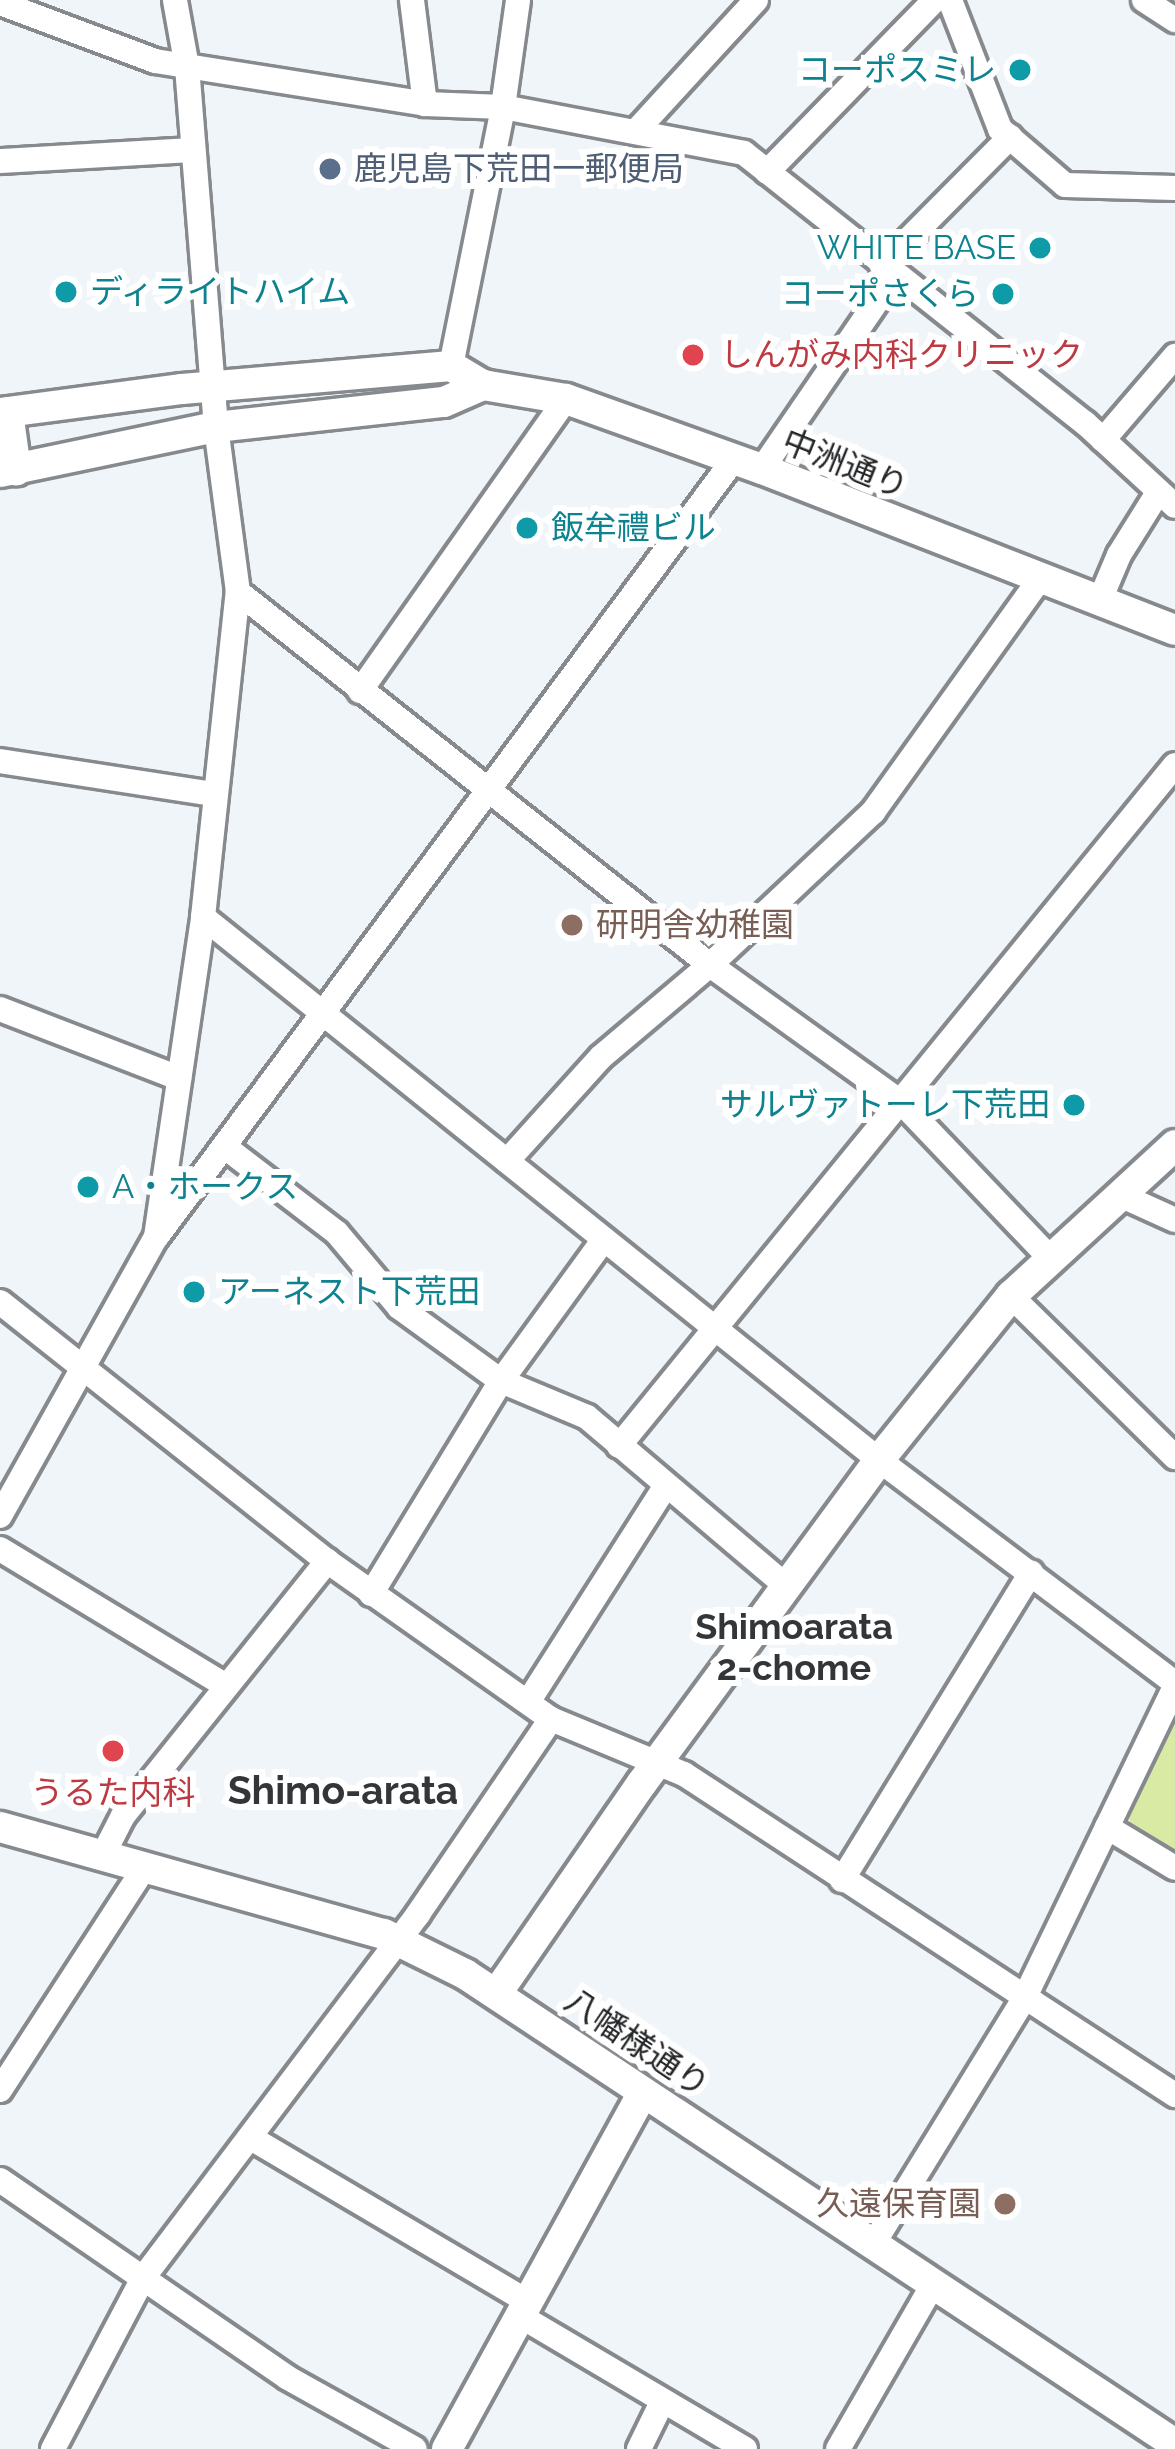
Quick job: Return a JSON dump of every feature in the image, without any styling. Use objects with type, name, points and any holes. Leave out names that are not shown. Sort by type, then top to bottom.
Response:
[{"type":"street","points":[[157,1237],[203,917],[238,592],[212,388],[187,67],[175,0]]},
{"type":"street","points":[[412,0],[425,104]]},
{"type":"street","points":[[8,471],[4,412],[451,366],[503,107],[518,0]]},
{"type":"street","points":[[637,130],[756,0]]},
{"type":"street","points":[[767,172],[935,0]]},
{"type":"street","points":[[950,0],[1000,129],[1065,185],[1175,188]]},
{"type":"street","points":[[1144,0],[1175,20]]},
{"type":"street","points":[[0,3],[111,47],[187,67],[425,104],[503,107],[744,153],[1103,440],[1167,499],[1119,555],[1100,600]]},
{"type":"street","points":[[0,1516],[157,1237],[321,1012],[748,464],[888,271],[1010,137]]},
{"type":"street","points":[[0,161],[193,150]]},
{"type":"street","points":[[1103,440],[1175,356]]},
{"type":"street","name":"中洲通り","points":[[451,366],[483,386],[566,399],[748,464],[1175,630]]},
{"type":"street","name":"中洲通り","points":[[8,471],[216,427],[444,402],[483,386]]},
{"type":"street","points":[[360,691],[566,399]]},
{"type":"street","points":[[507,1161],[601,1057],[710,965],[873,812],[1040,580]]},
{"type":"street","points":[[238,592],[710,965],[902,1103],[1051,1259]]},
{"type":"street","points":[[0,761],[213,794]]},
{"type":"street","points":[[619,1446],[718,1331],[1175,765]]},
{"type":"street","points":[[203,917],[879,1460],[1175,1685],[1024,1999],[872,2246]]},
{"type":"street","points":[[0,1009],[179,1078]]},
{"type":"street","points":[[497,1993],[658,1762],[879,1460],[1011,1296],[1175,1145]]},
{"type":"street","points":[[225,1148],[337,1233],[399,1307],[501,1381],[586,1417],[786,1586]]},
{"type":"street","points":[[1120,1196],[1175,1220]]},
{"type":"street","points":[[371,1594],[501,1381],[604,1239]]},
{"type":"street","points":[[1011,1296],[1175,1457]]},
{"type":"street","points":[[0,1302],[80,1370],[327,1561],[551,1720],[634,1757],[658,1762],[1175,2095]]},
{"type":"street","points":[[528,1702],[665,1487]]},
{"type":"street","points":[[0,1550],[226,1686]]},
{"type":"street","points":[[103,1855],[123,1816],[327,1561]]},
{"type":"street","points":[[842,1880],[1030,1574]]},
{"type":"street","points":[[53,2449],[143,2278],[398,1941],[551,1720]]},
{"type":"street","name":"八幡様通り","points":[[0,1827],[398,1941],[497,1993],[932,2287],[1175,2444]]},
{"type":"street","points":[[1107,1827],[1175,1868]]},
{"type":"street","points":[[0,2090],[145,1867]]},
{"type":"street","points":[[447,2449],[644,2092]]},
{"type":"street","points":[[251,2138],[526,2310],[661,2404],[745,2449]]},
{"type":"street","points":[[0,2180],[288,2378],[416,2449]]},
{"type":"street","points":[[838,2449],[932,2287]]},
{"type":"street","points":[[639,2449],[661,2404]]},
{"type":"green space","points":[[1175,1712],[1175,1855],[1131,1827],[1126,1808]]},
{"type":"place","name":"コーポスミレ","points":[[1020,70]]},
{"type":"place","name":"鹿児島下荒田一郵便局","points":[[330,169]]},
{"type":"place","name":"WHITE BASE","points":[[1040,248]]},
{"type":"place","name":"ディライトハイム","points":[[66,292]]},
{"type":"place","name":"コーポさくら","points":[[1003,294]]},
{"type":"place","name":"しんがみ内科クリニック","points":[[693,355]]},
{"type":"place","name":"飯牟禮ビル","points":[[527,528]]},
{"type":"place","name":"研明舎幼稚園","points":[[572,925]]},
{"type":"place","name":"サルヴァトーレ下荒田","points":[[1074,1105]]},
{"type":"place","name":"A・ホークス","points":[[88,1187]]},
{"type":"place","name":"アーネスト下荒田","points":[[194,1292]]},
{"type":"place","name":"うるた内科","points":[[113,1751]]},
{"type":"place","name":"久遠保育園","points":[[1005,2204]]},
{"type":"district","name":"Shimoarata 2-chome","points":[[794,1646]]},
{"type":"district","name":"Shimo-arata","points":[[343,1790]]}]
